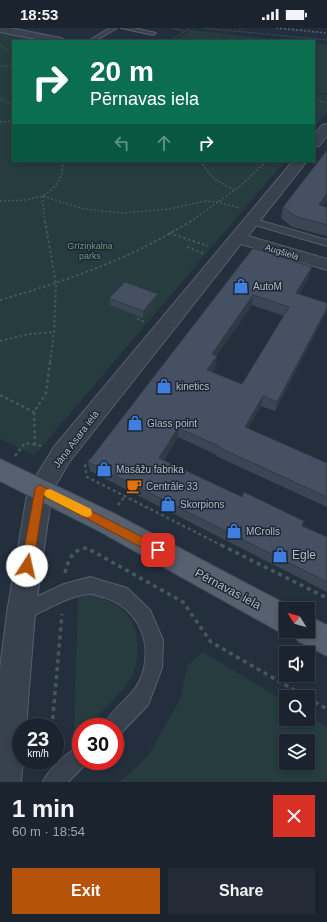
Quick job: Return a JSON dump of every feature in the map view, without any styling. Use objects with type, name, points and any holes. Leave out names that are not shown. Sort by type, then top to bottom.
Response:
[{"type":"main road","name":"Pērnavas iela","points":[[7,463],[40,489],[106,522],[279,616]]},
{"type":"main road","points":[[315,635],[327,641]]},
{"type":"street","points":[[0,29],[56,40]]},
{"type":"street","points":[[315,142],[327,128]]},
{"type":"street","name":"Jāņa Asara iela","points":[[4,782],[21,613],[40,489],[62,454],[299,162]]},
{"type":"street","name":"Augšiela","points":[[238,238],[327,265]]},
{"type":"lane","points":[[93,40],[114,28]]},
{"type":"lane","points":[[124,28],[153,33]]},
{"type":"lane","points":[[251,221],[327,244]]},
{"type":"lane","points":[[21,613],[64,592],[90,585],[121,594],[144,616],[154,640],[153,668],[141,698],[122,718]]},
{"type":"lane","points":[[53,782],[72,764]]},
{"type":"path","points":[[173,28],[185,31]]},
{"type":"path","points":[[172,40],[190,28]]},
{"type":"path","points":[[204,28],[327,40]]},
{"type":"path","points":[[0,45],[12,52]]},
{"type":"path","points":[[0,66],[12,66]]},
{"type":"path","points":[[0,99],[12,105]]},
{"type":"path","points":[[315,99],[327,103]]},
{"type":"path","points":[[315,111],[322,101]]},
{"type":"path","points":[[0,122],[12,121]]},
{"type":"path","points":[[0,201],[26,200],[42,196],[56,187],[61,181],[63,174],[62,162]]},
{"type":"path","points":[[201,162],[207,173],[214,180],[234,190]]},
{"type":"path","points":[[0,300],[56,284],[111,262],[169,233],[195,219],[234,190],[266,162]]},
{"type":"path","points":[[42,196],[84,209],[123,214],[169,209],[205,201],[218,202],[240,209]]},
{"type":"path","points":[[35,444],[34,412],[46,393],[54,332],[56,284],[43,212],[42,196]]},
{"type":"path","points":[[169,233],[210,246]]},
{"type":"path","points":[[187,247],[205,253]]},
{"type":"path","points":[[0,341],[29,334],[54,332]]},
{"type":"path","points":[[0,395],[34,412]]},
{"type":"path","points":[[7,463],[25,443],[50,448]]},
{"type":"path","points":[[94,454],[85,466],[87,477],[327,598]]},
{"type":"path","points":[[117,507],[125,496]]},
{"type":"path","points":[[53,718],[68,562],[71,556],[78,549],[86,548],[183,602],[211,642],[295,690]]},
{"type":"path","points":[[315,702],[327,709]]},
{"type":"green space","points":[[190,30],[281,40],[176,40]]},
{"type":"green space","name":"Grīziņkalna parks","points":[[0,32],[43,40],[12,40],[12,162],[284,162],[34,456],[0,439]]},
{"type":"green space","points":[[315,44],[327,45],[327,92],[325,94],[315,92]]},
{"type":"green space","points":[[315,93],[327,95],[327,112],[315,126]]},
{"type":"green space","points":[[93,594],[107,600],[123,610],[131,620],[137,637],[138,646],[134,672],[118,695],[95,718],[74,718],[78,597]]},
{"type":"green space","points":[[203,652],[279,698],[279,726],[315,726],[315,720],[327,727],[327,782],[120,782],[148,756],[180,699],[188,665]]},
{"type":"building","points":[[327,150],[327,193],[319,205],[327,207],[327,225],[295,216],[283,207]]},
{"type":"building","points":[[253,248],[312,267],[296,293],[327,303],[327,308],[277,402],[263,396],[245,427],[327,463],[327,497],[178,428],[159,458],[242,497],[244,492],[304,521],[302,526],[327,537],[327,582],[88,462]],"holes":[[[253,295],[289,307],[242,384],[207,370],[217,356],[212,354]]]},
{"type":"building","points":[[125,282],[158,294],[143,311],[109,298]]},
{"type":"railway","points":[[276,28],[327,33]]},
{"type":"slow traffic","points":[[50,494],[87,513]]},
{"type":"place","name":"AutoM","points":[[241,286]]},
{"type":"place","name":"kinetics","points":[[164,386]]},
{"type":"place","name":"Glass point","points":[[135,423]]},
{"type":"place","name":"Masāžu fabrika","points":[[104,469]]},
{"type":"place","name":"Centrāle 33","points":[[134,486]]},
{"type":"place","name":"Skorpions","points":[[168,504]]},
{"type":"place","name":"MCrolls","points":[[234,531]]},
{"type":"place","name":"Egle","points":[[280,555]]},
{"type":"route","points":[[27,566],[40,489],[158,550]]}]
